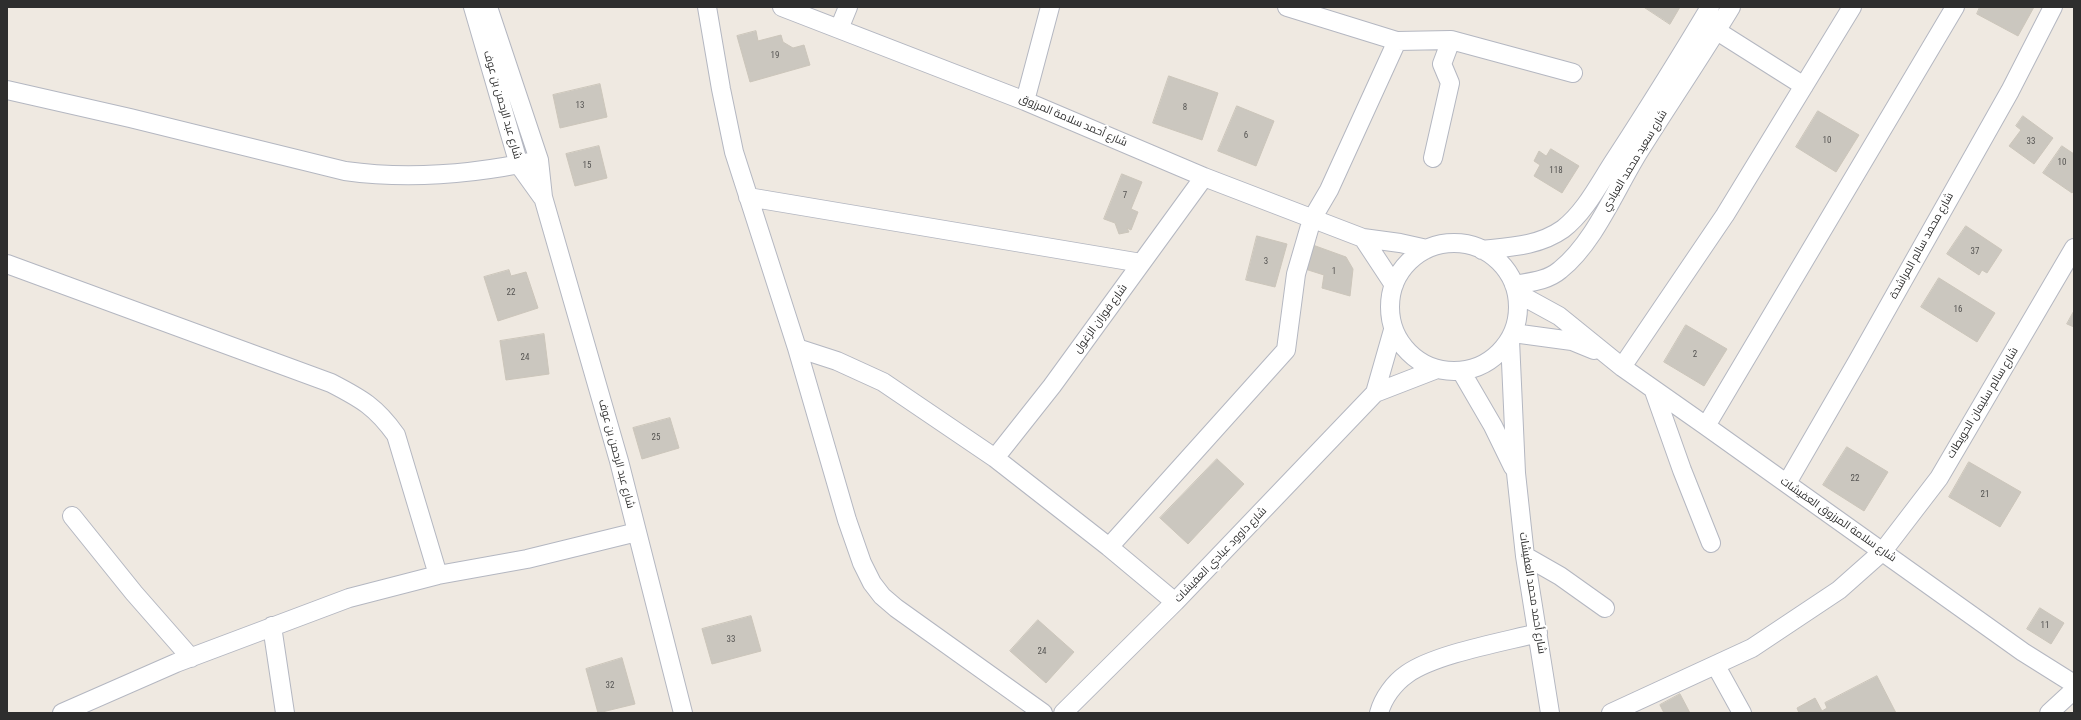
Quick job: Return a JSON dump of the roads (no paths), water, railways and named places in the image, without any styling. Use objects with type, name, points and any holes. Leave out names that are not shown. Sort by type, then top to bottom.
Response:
[{"type":"street","name":"شارع عبد الرحمن بن عوف","points":[[473,7],[519,165],[543,197]]},
{"type":"street","name":"شارع عبد الرحمن بن عوف","points":[[488,7],[539,160],[543,197],[619,461],[683,713]]},
{"type":"street","points":[[708,7],[721,89],[734,152],[797,348],[847,520],[862,563],[872,583],[882,596],[896,608],[1043,713]]},
{"type":"street","name":"شارع أحمد سلامة المرزوق","points":[[782,7],[1024,101],[1204,177],[1312,219],[1363,238],[1400,243],[1427,249]]},
{"type":"street","points":[[838,29],[848,7]]},
{"type":"street","points":[[1024,101],[1050,7]]},
{"type":"street","points":[[1288,7],[1397,41],[1451,40],[1573,73]]},
{"type":"street","name":"شارع سعيد محمد العبادي","points":[[1482,250],[1524,246],[1536,242],[1563,228],[1580,211],[1631,134],[1710,7]]},
{"type":"street","name":"شارع سعيد محمد العبادي","points":[[1516,289],[1550,277],[1561,270],[1577,252],[1592,232],[1640,150],[1731,7]]},
{"type":"street","points":[[1622,367],[1725,215],[1852,7]]},
{"type":"street","points":[[1706,426],[1955,7]]},
{"type":"street","name":"شارع محمد سالم المراشدة","points":[[1787,483],[2010,91],[2053,7]]},
{"type":"street","points":[[1717,31],[1804,86]]},
{"type":"street","points":[[1433,158],[1450,83],[1442,64],[1451,40]]},
{"type":"street","points":[[1109,547],[1286,350],[1296,274],[1312,219],[1329,190],[1397,41]]},
{"type":"street","points":[[7,90],[130,118],[345,172],[376,176],[436,175],[476,172],[539,160]]},
{"type":"street","name":"شارع فوزان الزغول","points":[[995,458],[1052,386],[1204,177]]},
{"type":"street","points":[[748,197],[1141,262]]},
{"type":"street","points":[[1363,238],[1394,285]]},
{"type":"street","points":[[1454,243],[1469,245],[1482,250],[1502,264],[1516,289],[1518,306],[1511,336],[1494,358],[1484,364],[1461,371],[1438,369],[1414,358],[1393,330],[1390,312],[1394,285],[1398,276],[1410,260],[1427,249],[1454,243]]},
{"type":"street","name":"شارع سالم سليمان الحويطات","points":[[1611,713],[1716,666],[1752,648],[1839,590],[1883,551],[1939,478],[2074,248]]},
{"type":"street","points":[[7,264],[331,383],[366,401],[384,418],[396,435],[438,574]]},
{"type":"street","name":"شارع سلامة المرزوق العفيشات","points":[[1516,289],[1559,316],[1654,391],[1787,483],[1835,519],[1883,551],[2016,648],[2074,684]]},
{"type":"street","name":"شارع داوود عبادي العفيشات","points":[[1375,393],[1393,330]]},
{"type":"street","name":"شارع سلامة المرزوق العفيشات","points":[[1511,336],[1572,341],[1604,353]]},
{"type":"street","name":"شارع أحمد محمد العفيشات","points":[[1511,336],[1516,473],[1525,556],[1550,713]]},
{"type":"street","points":[[797,348],[837,361],[883,382],[995,458],[1109,547],[1175,602]]},
{"type":"street","name":"شارع داوود عبادي العفيشات","points":[[1063,713],[1175,602],[1375,393],[1438,369]]},
{"type":"street","name":"شارع أحمد محمد العفيشات","points":[[1461,371],[1493,426],[1516,473]]},
{"type":"street","points":[[1654,391],[1682,470],[1712,544]]},
{"type":"street","points":[[72,516],[134,594],[191,658]]},
{"type":"street","points":[[62,713],[191,658],[349,598],[438,574],[527,559],[637,532]]},
{"type":"street","points":[[1525,556],[1560,576],[1605,608]]},
{"type":"street","points":[[272,626],[285,713]]},
{"type":"street","points":[[1379,713],[1392,688],[1408,673],[1439,658],[1538,633]]},
{"type":"street","points":[[1716,666],[1742,713]]},
{"type":"street","points":[[2048,713],[2074,690]]}]
